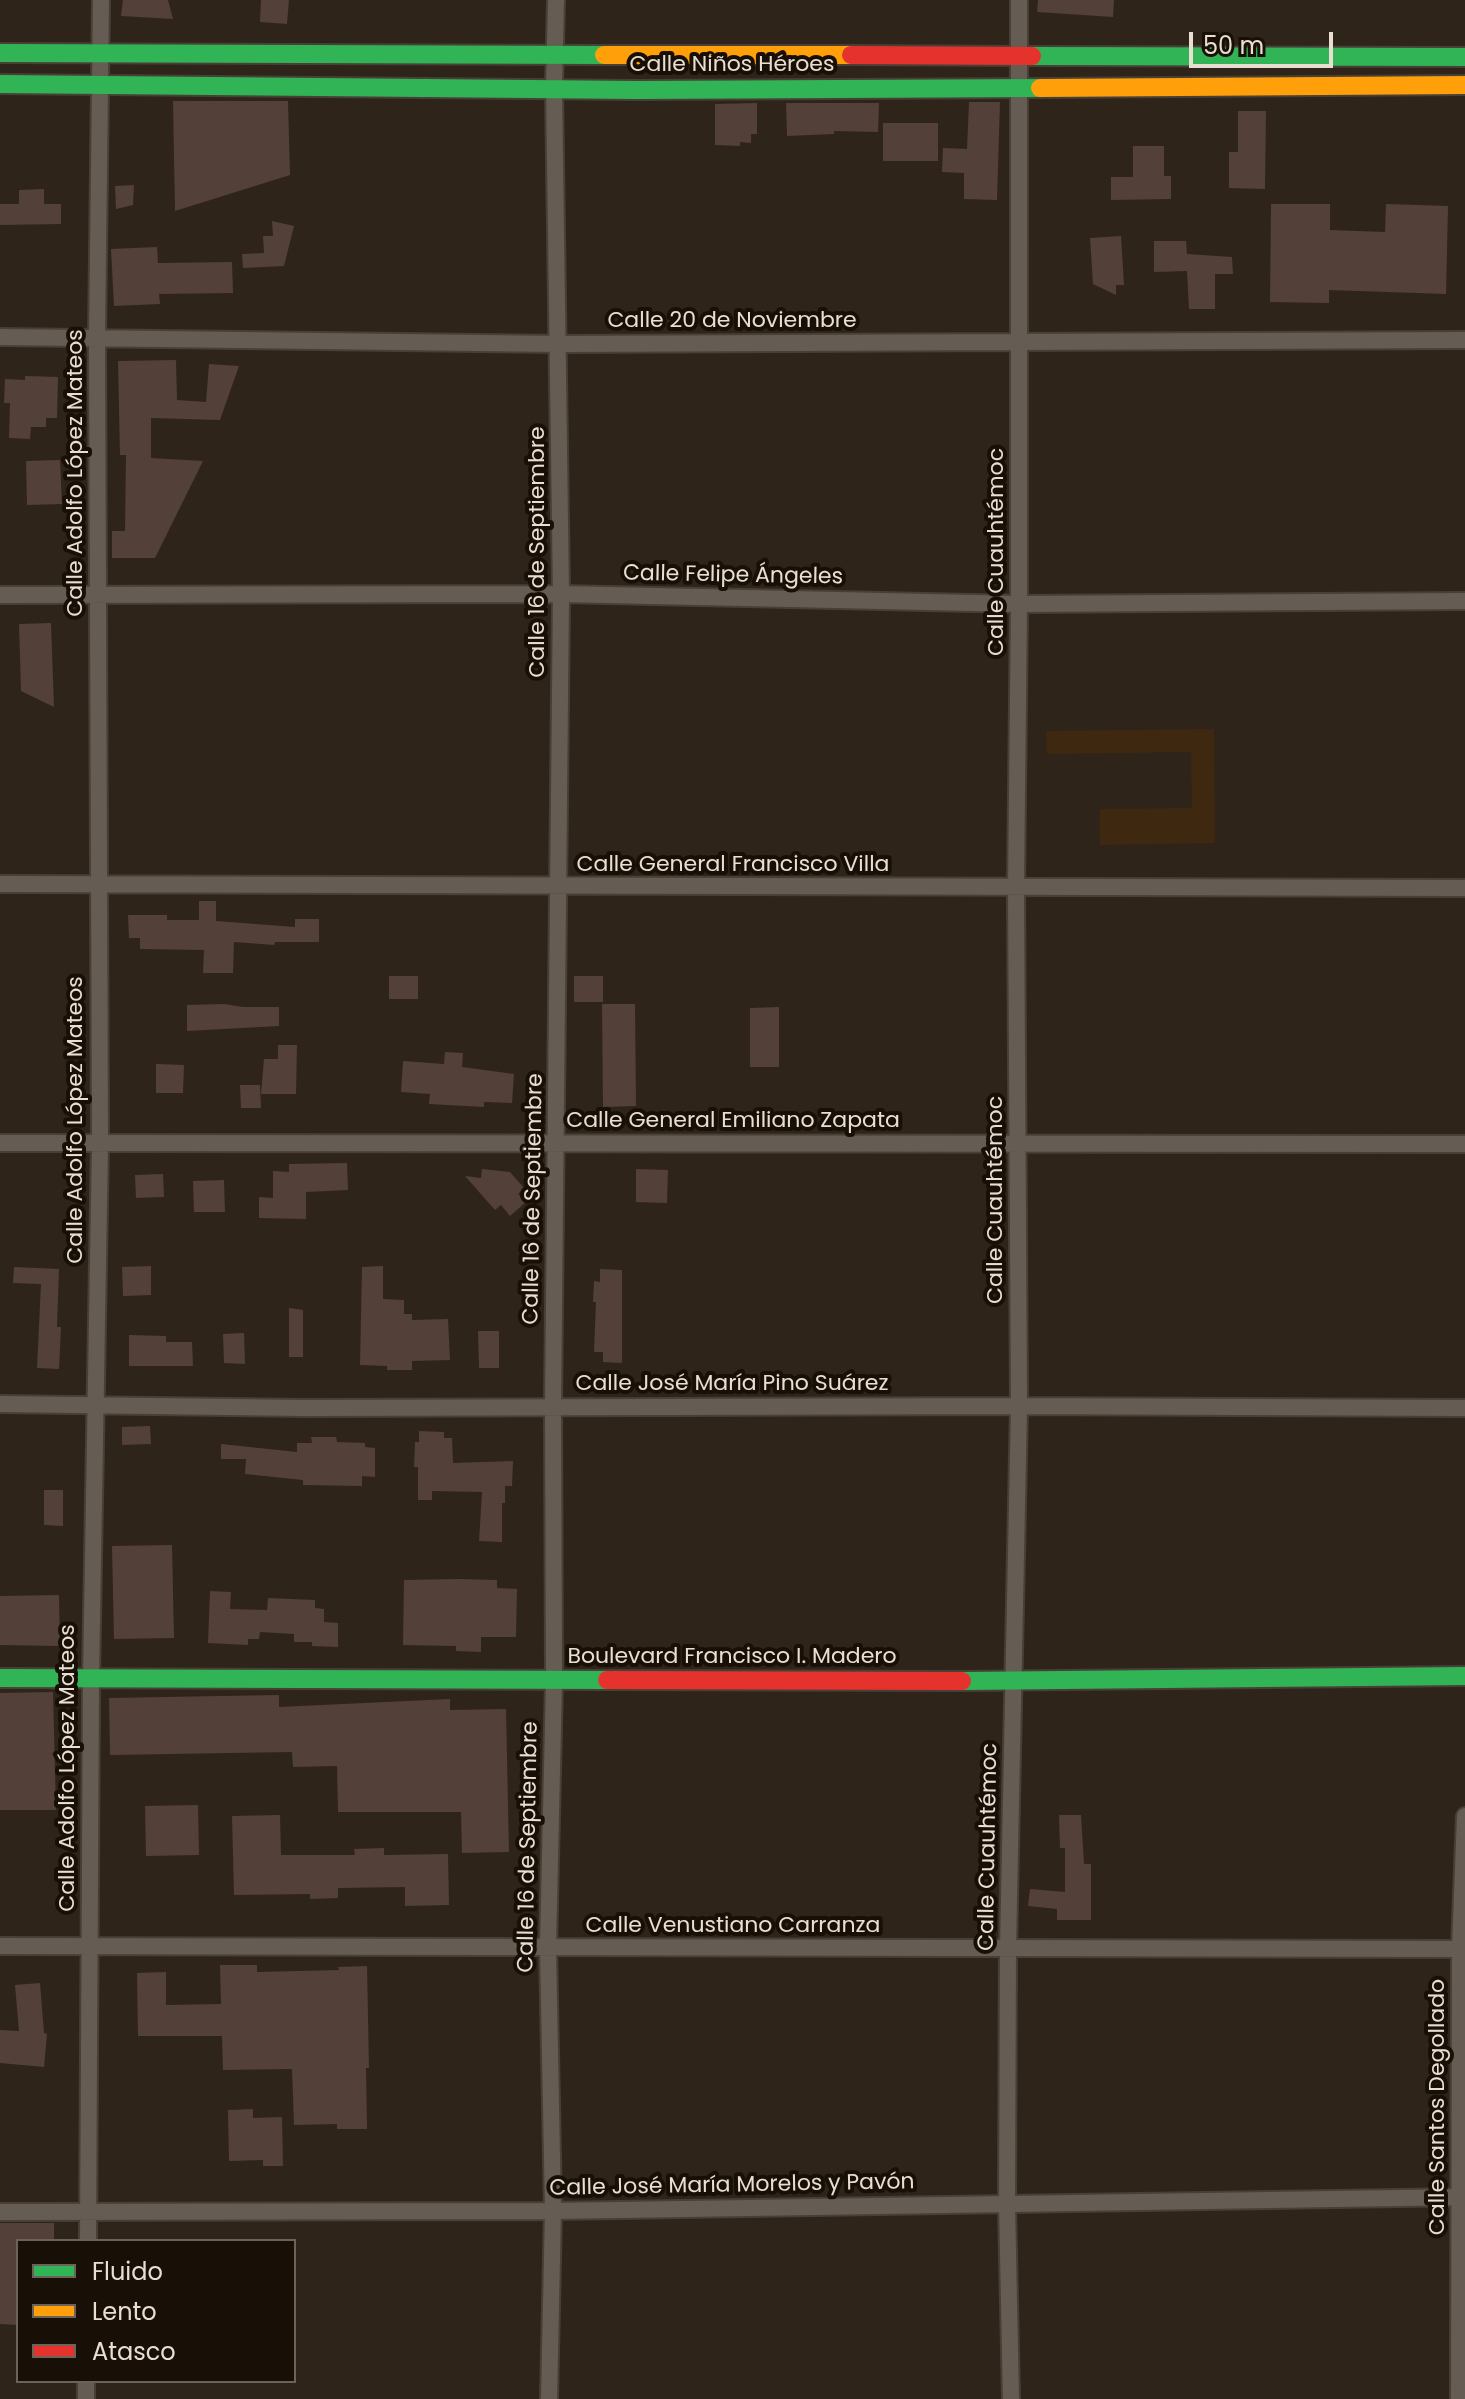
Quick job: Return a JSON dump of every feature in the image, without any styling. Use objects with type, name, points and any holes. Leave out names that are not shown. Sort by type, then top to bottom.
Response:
[{"type":"street","name":"Calle Adolfo López Mateos","points":[[88,2239],[91,1678],[100,1143],[97,337],[101,0]]},
{"type":"street","name":"Calle 16 de Septiembre","points":[[549,2399],[553,2211],[548,1947],[554,1681],[553,1406],[561,594],[554,88],[556,0]]},
{"type":"street","name":"Calle Cuauhtémoc","points":[[1011,2399],[1007,2204],[1008,1948],[1019,1406],[1016,888],[1019,0]]},
{"type":"street","name":"Calle Niños Héroes","points":[[0,53],[1465,57]]},
{"type":"street","name":"Calle Niños Héroes","points":[[0,84],[554,88],[1465,85]]},
{"type":"street","name":"Calle 20 de Noviembre","points":[[0,337],[559,344],[1465,340]]},
{"type":"street","name":"Calle Felipe Ángeles","points":[[0,595],[561,594],[1019,604],[1465,601]]},
{"type":"street","name":"Calle General Francisco Villa","points":[[0,884],[1465,888]]},
{"type":"street","name":"Calle General Emiliano Zapata","points":[[0,1143],[1465,1144]]},
{"type":"street","name":"Calle José María Pino Suárez","points":[[0,1404],[305,1408],[1465,1408]]},
{"type":"street","name":"Boulevard Francisco I. Madero","points":[[0,1678],[1015,1681],[1465,1676]]},
{"type":"street","name":"Calle Santos Degollado","points":[[1459,2399],[1465,1816]]},
{"type":"street","name":"Calle Venustiano Carranza","points":[[0,1946],[1462,1949]]},
{"type":"street","name":"Calle José María Morelos y Pavón","points":[[0,2212],[553,2211],[1462,2197]]},
{"type":"shaded area","points":[[1214,729],[1215,843],[1100,845],[1100,809],[1192,808],[1191,752],[1047,754],[1046,731]]},
{"type":"building","points":[[123,0],[168,0],[173,19],[121,16]]},
{"type":"building","points":[[261,0],[289,0],[287,24],[260,22]]},
{"type":"building","points":[[1038,0],[1114,0],[1113,17],[1037,12]]},
{"type":"building","points":[[173,101],[288,101],[290,175],[175,211]]},
{"type":"building","points":[[969,102],[1000,102],[997,200],[964,199],[964,173],[942,172],[943,148],[967,149]]},
{"type":"building","points":[[757,103],[757,134],[751,134],[751,143],[715,145],[715,104]]},
{"type":"building","points":[[786,103],[879,103],[878,132],[834,131],[834,134],[787,136]]},
{"type":"building","points":[[1238,111],[1266,111],[1265,189],[1229,188],[1229,152],[1238,152]]},
{"type":"building","points":[[883,123],[938,123],[938,161],[883,161]]},
{"type":"building","points":[[1133,146],[1164,146],[1164,176],[1171,176],[1171,199],[1111,200],[1111,177],[1133,177]]},
{"type":"building","points":[[134,185],[133,205],[116,209],[115,186]]},
{"type":"building","points":[[44,189],[44,204],[61,204],[61,224],[0,225],[0,204],[19,204],[19,190]]},
{"type":"building","points":[[1271,204],[1330,204],[1330,230],[1385,232],[1386,204],[1448,206],[1446,294],[1329,290],[1329,303],[1270,302]]},
{"type":"building","points":[[272,221],[294,226],[284,266],[243,268],[242,254],[264,253],[263,236],[273,236]]},
{"type":"building","points":[[1121,236],[1124,285],[1116,285],[1116,295],[1093,284],[1090,238]]},
{"type":"building","points":[[1154,241],[1186,241],[1187,254],[1232,257],[1233,274],[1215,274],[1215,309],[1189,309],[1187,271],[1154,272]]},
{"type":"building","points":[[157,247],[158,263],[232,262],[233,293],[159,294],[160,304],[114,306],[111,249]]},
{"type":"building","points":[[176,360],[177,400],[206,402],[209,364],[239,366],[220,420],[151,418],[151,458],[203,461],[155,558],[112,558],[112,531],[125,531],[126,455],[120,455],[118,361]]},
{"type":"building","points":[[25,376],[58,377],[57,418],[46,418],[46,427],[31,427],[30,439],[9,438],[10,403],[4,403],[5,379],[25,380]]},
{"type":"building","points":[[60,460],[62,504],[27,505],[26,461]]},
{"type":"building","points":[[51,623],[54,707],[21,691],[19,624]]},
{"type":"building","points":[[199,901],[216,901],[216,921],[295,927],[295,919],[319,919],[319,942],[275,942],[274,945],[234,942],[233,973],[203,973],[204,950],[140,949],[140,938],[129,938],[128,915],[167,915],[167,920],[199,920]]},
{"type":"building","points":[[389,976],[418,976],[418,999],[389,999]]},
{"type":"building","points":[[574,976],[603,976],[603,1002],[574,1002]]},
{"type":"building","points":[[602,1004],[635,1004],[636,1106],[603,1107]]},
{"type":"building","points":[[187,1005],[279,1007],[279,1026],[187,1031]]},
{"type":"building","points":[[779,1007],[779,1067],[750,1067],[750,1008]]},
{"type":"building","points":[[278,1045],[297,1045],[296,1094],[261,1094],[264,1059],[278,1059]]},
{"type":"building","points":[[445,1052],[463,1053],[462,1067],[514,1074],[512,1103],[484,1102],[484,1107],[429,1104],[430,1094],[401,1092],[403,1061],[444,1064]]},
{"type":"building","points":[[156,1064],[184,1065],[183,1093],[156,1093]]},
{"type":"building","points":[[240,1085],[260,1085],[261,1108],[241,1108]]},
{"type":"building","points":[[347,1163],[348,1190],[306,1192],[306,1219],[259,1218],[259,1197],[273,1198],[273,1171],[289,1172],[289,1164]]},
{"type":"building","points":[[482,1169],[510,1172],[524,1188],[518,1194],[526,1202],[510,1216],[501,1205],[495,1210],[465,1176],[481,1178]]},
{"type":"building","points":[[636,1169],[668,1170],[667,1203],[636,1202]]},
{"type":"building","points":[[163,1174],[164,1197],[136,1198],[135,1175]]},
{"type":"building","points":[[224,1180],[225,1212],[194,1212],[193,1181]]},
{"type":"building","points":[[151,1266],[151,1295],[123,1296],[122,1267]]},
{"type":"building","points":[[383,1266],[383,1299],[404,1300],[404,1314],[412,1314],[412,1320],[448,1319],[450,1360],[412,1361],[412,1370],[360,1365],[362,1267]]},
{"type":"building","points":[[14,1267],[59,1269],[59,1369],[37,1368],[41,1284],[13,1283]]},
{"type":"building","points":[[600,1269],[622,1270],[622,1363],[603,1362],[603,1352],[594,1352],[594,1281],[600,1282]]},
{"type":"building","points":[[289,1308],[303,1310],[303,1357],[289,1357]]},
{"type":"building","points":[[478,1331],[499,1331],[499,1368],[479,1368]]},
{"type":"building","points":[[244,1333],[245,1364],[224,1363],[223,1334]]},
{"type":"building","points":[[129,1335],[166,1336],[166,1342],[192,1342],[193,1366],[129,1366]]},
{"type":"building","points":[[150,1426],[151,1444],[122,1445],[122,1427]]},
{"type":"building","points":[[419,1431],[444,1432],[444,1438],[452,1438],[453,1463],[513,1461],[512,1486],[505,1486],[505,1503],[502,1503],[502,1542],[479,1541],[482,1492],[432,1491],[432,1500],[418,1500],[418,1467],[414,1467],[415,1442],[419,1442]]},
{"type":"building","points":[[311,1437],[336,1437],[337,1442],[365,1443],[365,1447],[375,1448],[375,1477],[362,1476],[362,1486],[303,1485],[303,1480],[245,1474],[246,1459],[221,1459],[221,1444],[297,1452],[297,1443],[312,1443]]},
{"type":"building","points":[[44,1490],[63,1490],[63,1526],[44,1525]]},
{"type":"building","points":[[172,1545],[174,1638],[114,1639],[112,1546]]},
{"type":"building","points":[[404,1580],[497,1580],[497,1588],[517,1589],[516,1637],[481,1637],[481,1652],[456,1651],[456,1646],[403,1645]]},
{"type":"building","points":[[210,1591],[231,1592],[230,1609],[267,1610],[268,1598],[315,1600],[315,1608],[324,1609],[324,1622],[338,1623],[338,1647],[294,1642],[294,1634],[260,1632],[259,1639],[248,1639],[248,1645],[208,1643]]},
{"type":"building","points":[[59,1595],[60,1646],[0,1645],[0,1596]]},
{"type":"building","points":[[53,1692],[56,1810],[0,1810],[0,1693]]},
{"type":"building","points":[[279,1695],[279,1707],[450,1699],[450,1710],[506,1709],[509,1852],[462,1853],[461,1812],[338,1812],[337,1766],[293,1767],[292,1752],[110,1755],[109,1698]]},
{"type":"building","points":[[198,1805],[199,1855],[146,1856],[145,1806]]},
{"type":"building","points":[[280,1815],[281,1855],[355,1855],[354,1849],[384,1848],[384,1855],[448,1854],[449,1905],[405,1906],[405,1887],[338,1888],[338,1898],[310,1899],[310,1894],[234,1895],[232,1816]]},
{"type":"building","points":[[1059,1815],[1081,1815],[1084,1864],[1091,1864],[1091,1920],[1057,1920],[1057,1909],[1028,1906],[1030,1889],[1065,1892],[1065,1848],[1060,1848]]},
{"type":"building","points":[[220,1965],[257,1965],[257,1972],[339,1970],[338,1967],[367,1966],[367,2129],[337,2129],[337,2124],[294,2125],[292,2069],[223,2070],[222,2036],[138,2036],[137,1973],[166,1972],[166,2005],[221,2004]]},
{"type":"building","points":[[40,1983],[44,2033],[47,2034],[44,2067],[0,2063],[0,2030],[19,2031],[15,1985]]},
{"type":"building","points":[[253,2109],[253,2118],[282,2117],[283,2166],[263,2166],[263,2160],[229,2161],[228,2110]]},
{"type":"building","points":[[0,2223],[54,2223],[54,2239],[16,2239],[16,2325],[0,2324]]},
{"type":"traffic: fast","points":[[0,53],[604,55]]},
{"type":"traffic: fast","points":[[1032,56],[1465,57]]},
{"type":"traffic: fast","points":[[0,84],[636,90],[1040,88]]},
{"type":"traffic: fast","points":[[962,1681],[1465,1676]]},
{"type":"traffic: fast","points":[[0,1678],[607,1680]]},
{"type":"traffic: slow","points":[[604,55],[851,55]]},
{"type":"traffic: slow","points":[[1040,88],[1465,85]]},
{"type":"traffic: jam","points":[[851,55],[1032,56]]},
{"type":"traffic: jam","points":[[607,1680],[962,1681]]}]
